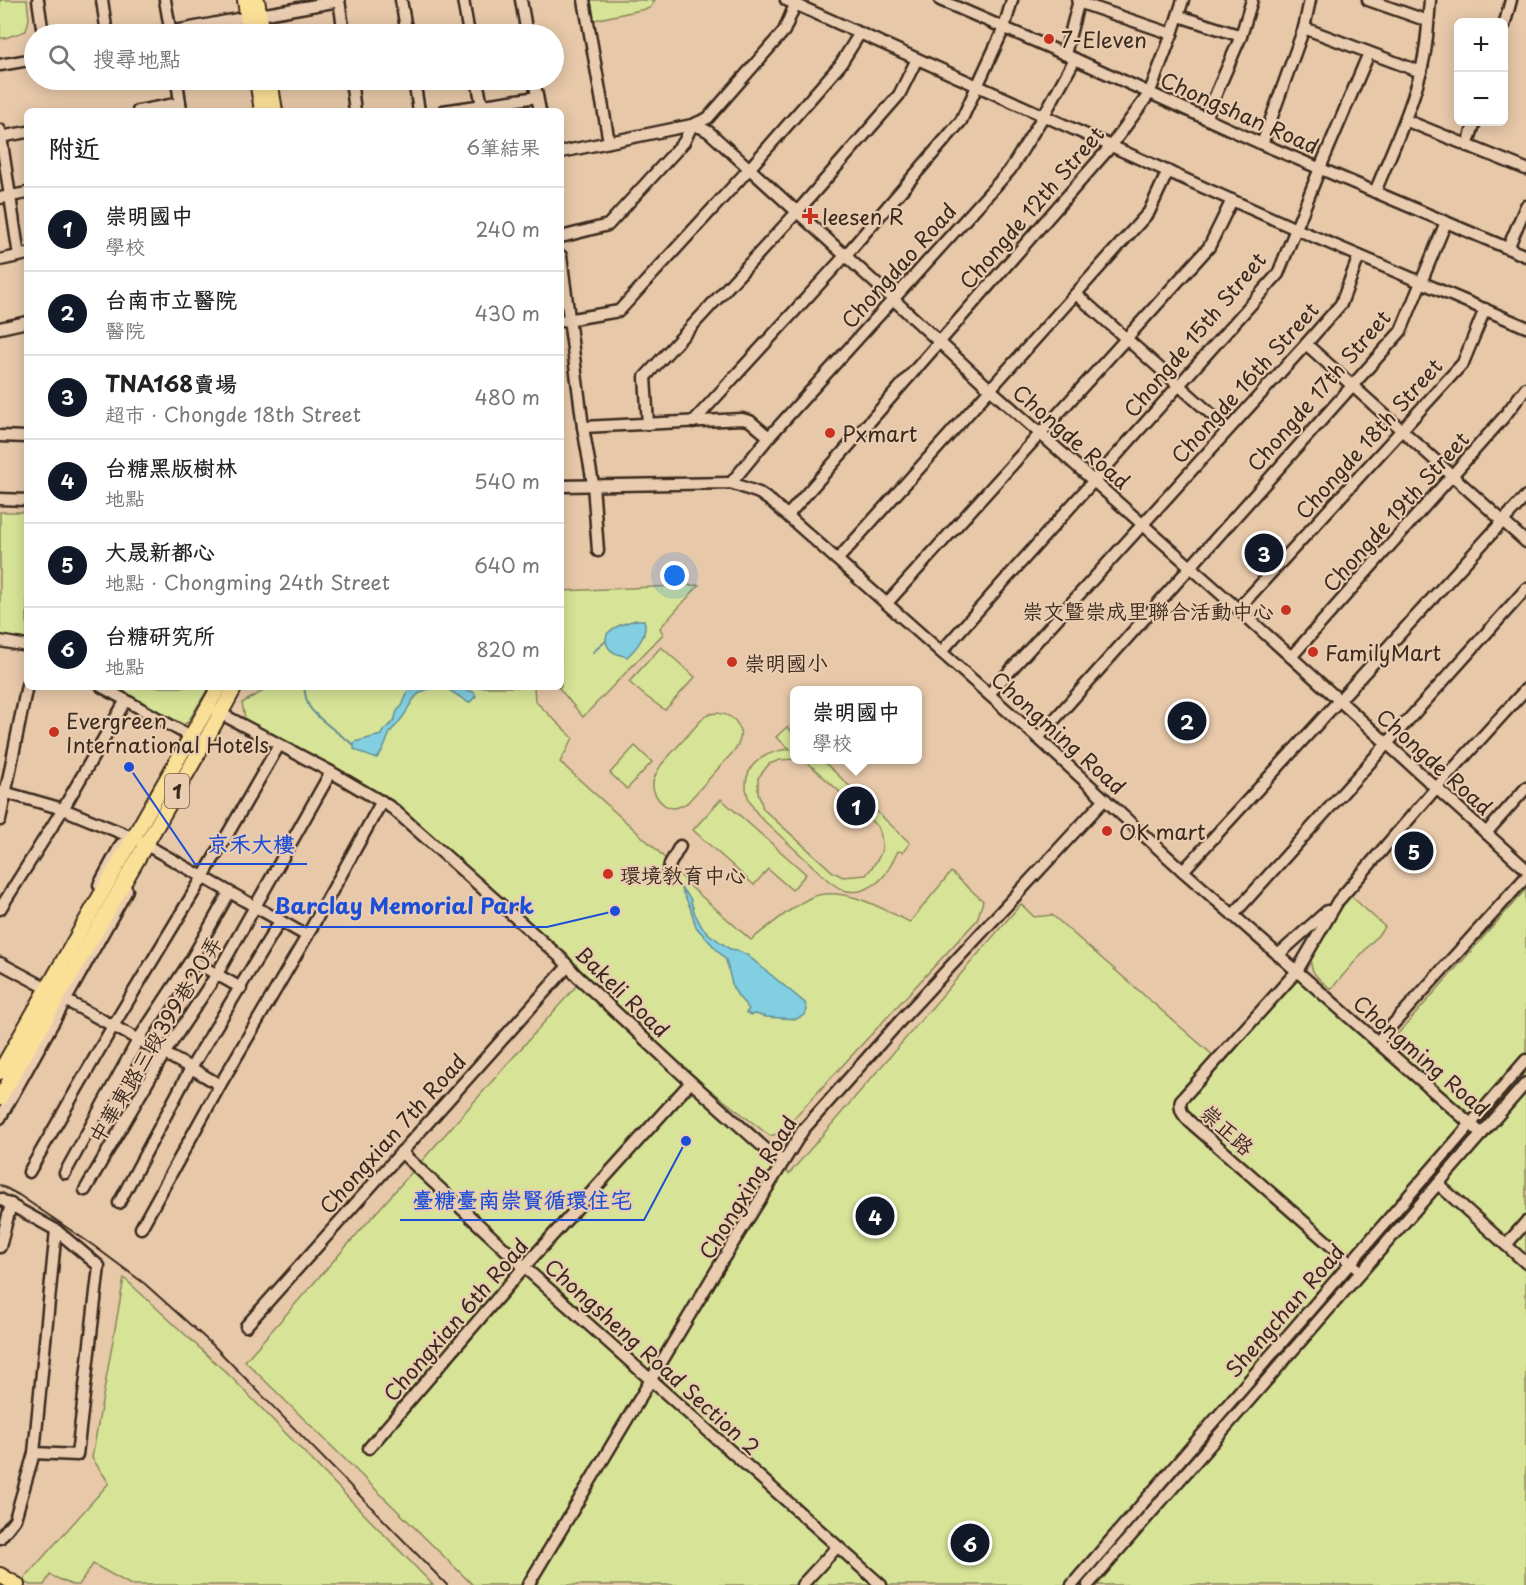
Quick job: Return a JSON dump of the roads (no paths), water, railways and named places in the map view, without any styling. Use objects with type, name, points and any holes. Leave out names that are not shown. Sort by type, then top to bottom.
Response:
[{"type":"main road","points":[[245,0],[258,24]]},
{"type":"main road","points":[[252,24],[257,0]]},
{"type":"main road","points":[[259,90],[262,108]]},
{"type":"main road","points":[[272,90],[275,108]]},
{"type":"main road","name":"1","points":[[0,1072],[140,842],[204,744],[218,690]]},
{"type":"main road","name":"1","points":[[140,842],[190,736],[232,690]]},
{"type":"main road","name":"1","points":[[0,1098],[111,892]]},
{"type":"main road","points":[[0,1575],[17,1585]]},
{"type":"street","points":[[38,0],[42,24]]},
{"type":"street","points":[[102,0],[106,24]]},
{"type":"street","points":[[165,0],[169,24]]},
{"type":"street","points":[[401,0],[405,24]]},
{"type":"street","points":[[463,0],[467,24]]},
{"type":"street","points":[[521,0],[525,24]]},
{"type":"street","points":[[584,0],[609,142]]},
{"type":"street","name":"Chongshan Road","points":[[940,0],[1262,144],[1526,256]]},
{"type":"street","points":[[693,422],[845,256],[961,121],[1004,28],[1012,0]]},
{"type":"street","name":"Chongde 12th Street","points":[[789,515],[1111,146],[1149,94],[1183,0]]},
{"type":"street","points":[[1206,117],[1240,36],[1252,0]]},
{"type":"street","points":[[1262,144],[1304,28],[1310,0]]},
{"type":"street","points":[[1368,0],[1428,21]]},
{"type":"street","points":[[1375,192],[1406,120],[1421,72],[1429,0]]},
{"type":"street","points":[[1505,18],[1511,0]]},
{"type":"street","points":[[215,24],[339,1],[342,24]]},
{"type":"street","points":[[564,151],[692,125],[708,118],[784,31],[793,1],[1296,229],[1526,327]]},
{"type":"street","points":[[1079,1],[1172,34]]},
{"type":"street","name":"Chongdao Road","points":[[731,483],[1010,170],[1044,115],[1070,57],[1079,1]]},
{"type":"street","points":[[1179,16],[1240,36]]},
{"type":"street","points":[[1304,28],[1421,72]]},
{"type":"street","points":[[565,320],[619,311],[749,169],[840,65],[860,33]]},
{"type":"street","name":"Chongde 15th Street","points":[[941,652],[1278,273],[1369,53]]},
{"type":"street","points":[[648,424],[645,377],[797,212],[899,96],[917,59]]},
{"type":"street","points":[[0,65],[24,61]]},
{"type":"street","points":[[178,90],[180,107]]},
{"type":"street","points":[[353,90],[356,108]]},
{"type":"street","points":[[416,90],[419,108]]},
{"type":"street","points":[[479,90],[482,106]]},
{"type":"street","points":[[536,90],[539,108]]},
{"type":"street","points":[[466,108],[537,97]]},
{"type":"street","points":[[1406,120],[1526,169]]},
{"type":"street","points":[[564,236],[608,225],[684,142],[692,125]]},
{"type":"street","name":"Chongde Road","points":[[692,125],[709,132],[991,390],[1526,869]]},
{"type":"street","points":[[1467,146],[1474,126]]},
{"type":"street","points":[[0,260],[23,255],[5,197],[0,134],[24,132]]},
{"type":"street","points":[[838,559],[1149,212],[1168,171]]},
{"type":"street","points":[[5,197],[24,194]]},
{"type":"street","points":[[887,603],[1209,247],[1232,200]]},
{"type":"street","points":[[1508,248],[1526,206]]},
{"type":"street","name":"Chongde 17th Street","points":[[1038,738],[1401,331],[1446,222]]},
{"type":"street","name":"Chongde 16th Street","points":[[989,694],[1341,304],[1359,256]]},
{"type":"street","points":[[1076,294],[1228,429]]},
{"type":"street","points":[[564,304],[593,484],[598,551]]},
{"type":"street","name":"Chongde 18th Street","points":[[1238,609],[1462,363],[1485,309]]},
{"type":"street","points":[[0,327],[24,323]]},
{"type":"street","points":[[1306,344],[1526,542]]},
{"type":"street","name":"Chongde 19th Street","points":[[1291,657],[1503,418],[1526,388]]},
{"type":"street","points":[[583,427],[746,420],[770,437]]},
{"type":"street","points":[[0,436],[24,437]]},
{"type":"street","name":"Chongming Road","points":[[564,486],[731,483],[759,493],[772,502],[989,694],[1183,871],[1482,1134]]},
{"type":"street","points":[[1183,871],[1526,496]]},
{"type":"street","points":[[0,499],[24,500]]},
{"type":"street","points":[[1233,915],[1526,589]]},
{"type":"street","points":[[0,641],[24,645]]},
{"type":"street","points":[[1278,955],[1338,901],[1526,689]]},
{"type":"street","points":[[0,820],[3,791],[26,690]]},
{"type":"street","points":[[108,690],[204,744]]},
{"type":"street","points":[[0,909],[63,809],[126,700]]},
{"type":"street","name":"Bakeli Road","points":[[214,710],[331,772],[392,808],[561,958],[691,1082],[770,1153],[783,1161]]},
{"type":"street","points":[[29,1172],[112,1026],[203,877],[279,745]]},
{"type":"street","name":"中華東路三段399巷20弄","points":[[85,1190],[165,1054],[217,974],[331,772]]},
{"type":"street","points":[[1486,833],[1526,788]]},
{"type":"street","points":[[3,791],[63,809],[140,842],[307,936]]},
{"type":"street","name":"Chongxing Road","points":[[528,1585],[803,1130],[856,1069],[1105,799]]},
{"type":"street","points":[[141,1228],[382,801]]},
{"type":"street","points":[[0,1058],[43,986],[121,844],[140,842]]},
{"type":"street","points":[[0,1118],[145,858],[140,842]]},
{"type":"street","points":[[668,873],[680,846]]},
{"type":"street","points":[[1377,1042],[1526,877]]},
{"type":"street","points":[[65,1173],[138,1040],[190,960],[229,893]]},
{"type":"street","points":[[1297,971],[1338,901]]},
{"type":"street","points":[[119,1203],[191,1068],[280,921]]},
{"type":"street","points":[[190,960],[241,988]]},
{"type":"street","points":[[0,963],[43,986]]},
{"type":"street","name":"Chongxian 7th Road","points":[[246,1326],[568,966]]},
{"type":"street","name":"崇正路","points":[[1297,971],[1185,1094],[1180,1107],[1182,1114],[1361,1272]]},
{"type":"street","points":[[65,1000],[220,1085]]},
{"type":"street","name":"Shengchan Road","points":[[1072,1585],[1526,1060]]},
{"type":"street","name":"Chongxian 6th Road","points":[[369,1448],[524,1267],[691,1082]]},
{"type":"street","name":"Shengchan Road","points":[[1088,1585],[1526,1083]]},
{"type":"street","name":"Chongsheng Road Section 2","points":[[401,1152],[524,1267],[881,1585]]},
{"type":"street","points":[[1438,1184],[1526,1263]]},
{"type":"street","points":[[0,1199],[56,1230],[99,1266],[77,1455],[34,1453]]},
{"type":"street","points":[[0,1247],[11,1204]]},
{"type":"street","points":[[1506,1245],[1526,1222]]},
{"type":"street","points":[[0,1538],[15,1519],[34,1453],[56,1230]]},
{"type":"street","points":[[802,1585],[837,1547]]},
{"type":"water","points":[[644,620],[645,630],[635,649],[627,657],[610,650],[606,640],[608,633],[618,626]]},
{"type":"water","points":[[409,690],[425,690],[415,697],[391,731],[377,758],[354,749],[354,742],[381,735],[394,721],[397,711],[402,706]]},
{"type":"water","points":[[449,690],[474,692],[476,696],[469,703]]},
{"type":"water","points":[[680,887],[690,898],[702,927],[730,949],[747,955],[805,1003],[807,1010],[805,1015],[796,1019],[746,1013],[749,1009],[733,988],[726,960],[696,927],[690,907]]},
{"type":"waterway","points":[[593,652],[606,641]]},
{"type":"waterway","points":[[305,690],[312,711],[354,745]]},
{"type":"railway","points":[[0,1185],[19,1195],[94,1246],[145,1284],[214,1346],[447,1585]]},
{"type":"place","name":"7-Eleven","points":[[1049,39]]},
{"type":"place","name":"leesen R","points":[[810,216]]},
{"type":"place","name":"Pxmart","points":[[830,433]]},
{"type":"place","name":"TNA168賣場","points":[[1264,553]]},
{"type":"place","name":"崇文暨崇成里聯合活動中心","points":[[1286,610]]},
{"type":"place","name":"FamilyMart","points":[[1313,652]]},
{"type":"place","name":"崇明國小","points":[[732,662]]},
{"type":"place","name":"台南市立醫院","points":[[1187,721]]},
{"type":"place","name":"Evergreen International Hotels","points":[[54,732]]},
{"type":"place","name":"京禾大樓","points":[[129,767]]},
{"type":"place","name":"崇明國中","points":[[856,806]]},
{"type":"place","name":"OK mart","points":[[1107,831]]},
{"type":"place","name":"大晟新都心","points":[[1414,851]]},
{"type":"place","name":"環境教育中心","points":[[608,874]]},
{"type":"place","name":"Barclay Memorial Park","points":[[615,911]]},
{"type":"place","name":"臺糖臺南崇賢循環住宅","points":[[686,1141]]},
{"type":"place","name":"台糖黑版樹林","points":[[875,1216]]},
{"type":"place","name":"台糖研究所","points":[[970,1543]]}]
